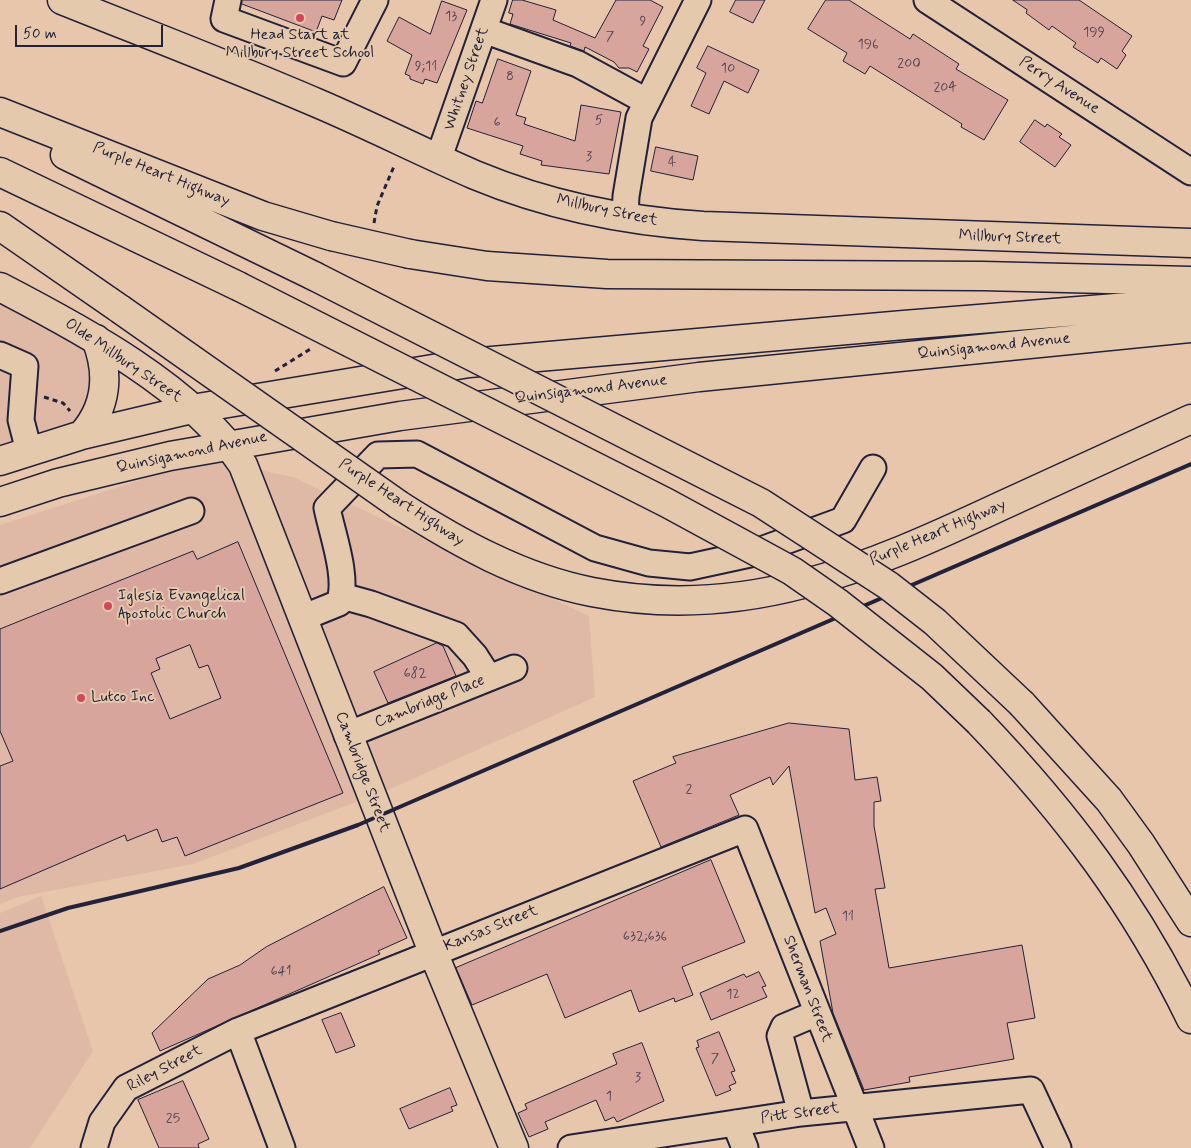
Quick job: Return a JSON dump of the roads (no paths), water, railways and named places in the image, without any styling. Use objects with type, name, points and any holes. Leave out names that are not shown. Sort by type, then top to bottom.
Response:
[{"type":"main road","name":"Millbury Street","points":[[62,0],[315,102],[476,175],[514,189],[588,210],[625,218],[664,224],[721,227],[1191,243]]},
{"type":"main road","name":"Purple Heart Highway","points":[[0,112],[263,216],[331,236],[410,254],[486,266],[607,274],[963,276],[1191,281]]},
{"type":"main road","points":[[0,124],[314,276],[761,503],[889,586],[935,622],[1022,704],[1109,800],[1141,844],[1191,922]]},
{"type":"main road","points":[[0,172],[238,286],[659,499],[784,566],[838,603],[932,677],[1030,776],[1109,876],[1144,929],[1191,1019]]},
{"type":"main road","name":"Purple Heart Highway","points":[[0,226],[399,505],[452,539],[506,565],[564,585],[592,592],[654,601],[693,602],[765,594],[835,575],[902,552],[1191,419]]},
{"type":"main road","name":"Olde Millbury Street","points":[[0,287],[96,339],[135,365],[192,409]]},
{"type":"main road","name":"Quinsigamond Avenue","points":[[0,461],[82,435],[192,409],[479,362],[904,324],[1191,302]]},
{"type":"main road","name":"Quinsigamond Avenue","points":[[0,502],[128,465],[229,444],[410,415],[690,378],[1191,328]]},
{"type":"main road","points":[[82,435],[96,416],[106,384],[104,361],[96,339]]},
{"type":"main road","name":"Cambridge Street","points":[[192,409],[229,444],[243,465],[255,492],[347,735],[433,952],[514,1148]]},
{"type":"street","points":[[228,0],[224,19],[343,63],[375,0]]},
{"type":"street","name":"Whitney Street","points":[[439,157],[494,0]]},
{"type":"street","points":[[625,218],[626,196],[639,118],[698,0]]},
{"type":"street","name":"Perry Avenue","points":[[927,0],[1191,172]]},
{"type":"street","points":[[484,30],[578,64],[646,102]]},
{"type":"street","points":[[0,355],[25,366],[21,420],[29,451]]},
{"type":"street","points":[[302,618],[339,603],[342,596],[342,579],[327,508],[378,455],[417,454],[595,548],[649,563],[690,567],[750,554],[843,520],[874,468]]},
{"type":"street","points":[[0,581],[192,511]]},
{"type":"street","points":[[342,596],[371,604],[456,635],[475,656],[489,678]]},
{"type":"street","name":"Cambridge Place","points":[[347,735],[514,668]]},
{"type":"street","name":"Kansas Street","points":[[238,1031],[745,828]]},
{"type":"street","name":"Sherman Street","points":[[745,828],[853,1107],[871,1148]]},
{"type":"street","points":[[801,1113],[780,1036],[784,1027],[817,1013]]},
{"type":"street","points":[[238,1031],[282,1148]]},
{"type":"street","name":"Riley Street","points":[[94,1148],[102,1122],[126,1088],[238,1031]]},
{"type":"street","name":"Pitt Street","points":[[571,1148],[801,1113],[1031,1090],[1058,1148]]},
{"type":"street","points":[[735,1123],[745,1148]]},
{"type":"railway","points":[[0,931],[68,908],[239,868],[358,825],[1191,464]]},
{"type":"place","name":"Head Start at Millbury Street School","points":[[300,18]]},
{"type":"place","name":"Iglesia Evangelical Apostolic Church","points":[[108,606]]},
{"type":"place","name":"Lutco Inc","points":[[81,698]]}]
